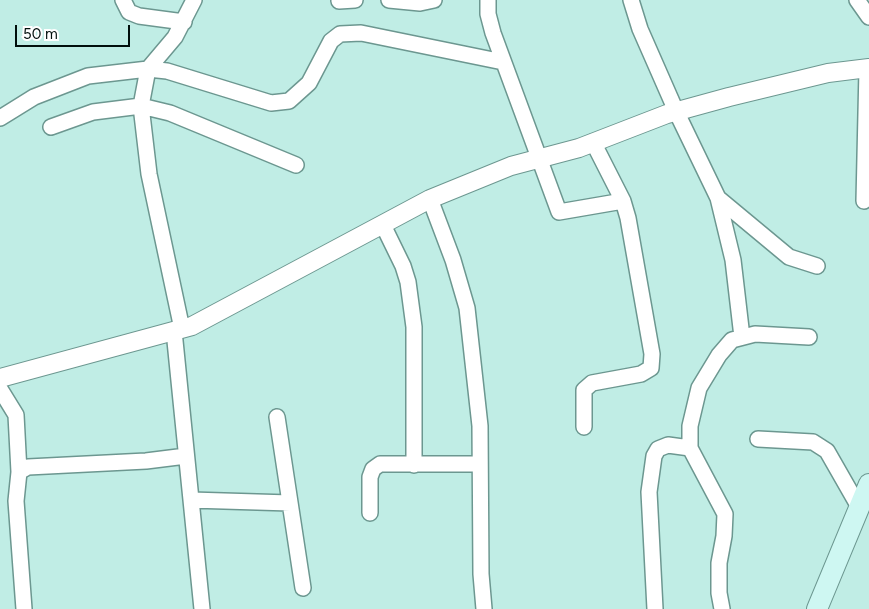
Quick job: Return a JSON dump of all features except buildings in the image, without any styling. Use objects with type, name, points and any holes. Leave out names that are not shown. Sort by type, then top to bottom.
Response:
[{"type":"main road","points":[[817,609],[869,484]]},
{"type":"street","points":[[123,0],[129,12],[139,16],[184,22]]},
{"type":"street","points":[[194,0],[175,37],[148,69],[141,106],[149,174],[178,330],[186,456],[202,609]]},
{"type":"street","points":[[340,0],[355,0]]},
{"type":"street","points":[[389,0],[420,3],[434,0]]},
{"type":"street","points":[[488,0],[488,14],[503,62],[559,212],[623,201]]},
{"type":"street","points":[[631,0],[640,29],[676,111],[718,198],[733,260],[742,337]]},
{"type":"street","points":[[857,0],[869,17]]},
{"type":"street","points":[[0,118],[34,98],[88,76],[148,69],[167,71],[271,103],[288,102],[309,83],[331,40],[340,34],[361,33],[503,62]]},
{"type":"street","points":[[0,378],[192,326],[430,200],[512,166],[593,142],[676,111],[828,74],[868,68],[864,201]]},
{"type":"street","points":[[51,127],[93,112],[141,106],[170,113],[296,165]]},
{"type":"street","points":[[584,426],[584,390],[592,384],[641,374],[651,368],[652,354],[628,218],[623,201],[593,142]]},
{"type":"street","points":[[718,198],[789,256],[817,266]]},
{"type":"street","points":[[430,200],[453,260],[467,308],[480,426],[481,574],[484,609]]},
{"type":"street","points":[[383,225],[403,266],[408,282],[414,327],[414,465]]},
{"type":"street","points":[[722,609],[718,592],[719,563],[724,536],[725,514],[690,448],[690,426],[699,388],[719,355],[732,340],[755,334],[809,337]]},
{"type":"street","points":[[0,388],[16,415],[19,472],[16,501],[24,609]]},
{"type":"street","points":[[277,417],[302,588]]},
{"type":"street","points":[[758,439],[813,442],[827,451],[860,507]]},
{"type":"street","points":[[655,609],[649,492],[654,456],[658,449],[668,445],[690,448]]},
{"type":"street","points":[[19,472],[28,467],[146,461],[186,456]]},
{"type":"street","points":[[370,513],[370,477],[373,469],[380,464],[480,464]]},
{"type":"street","points":[[190,500],[290,503]]}]
